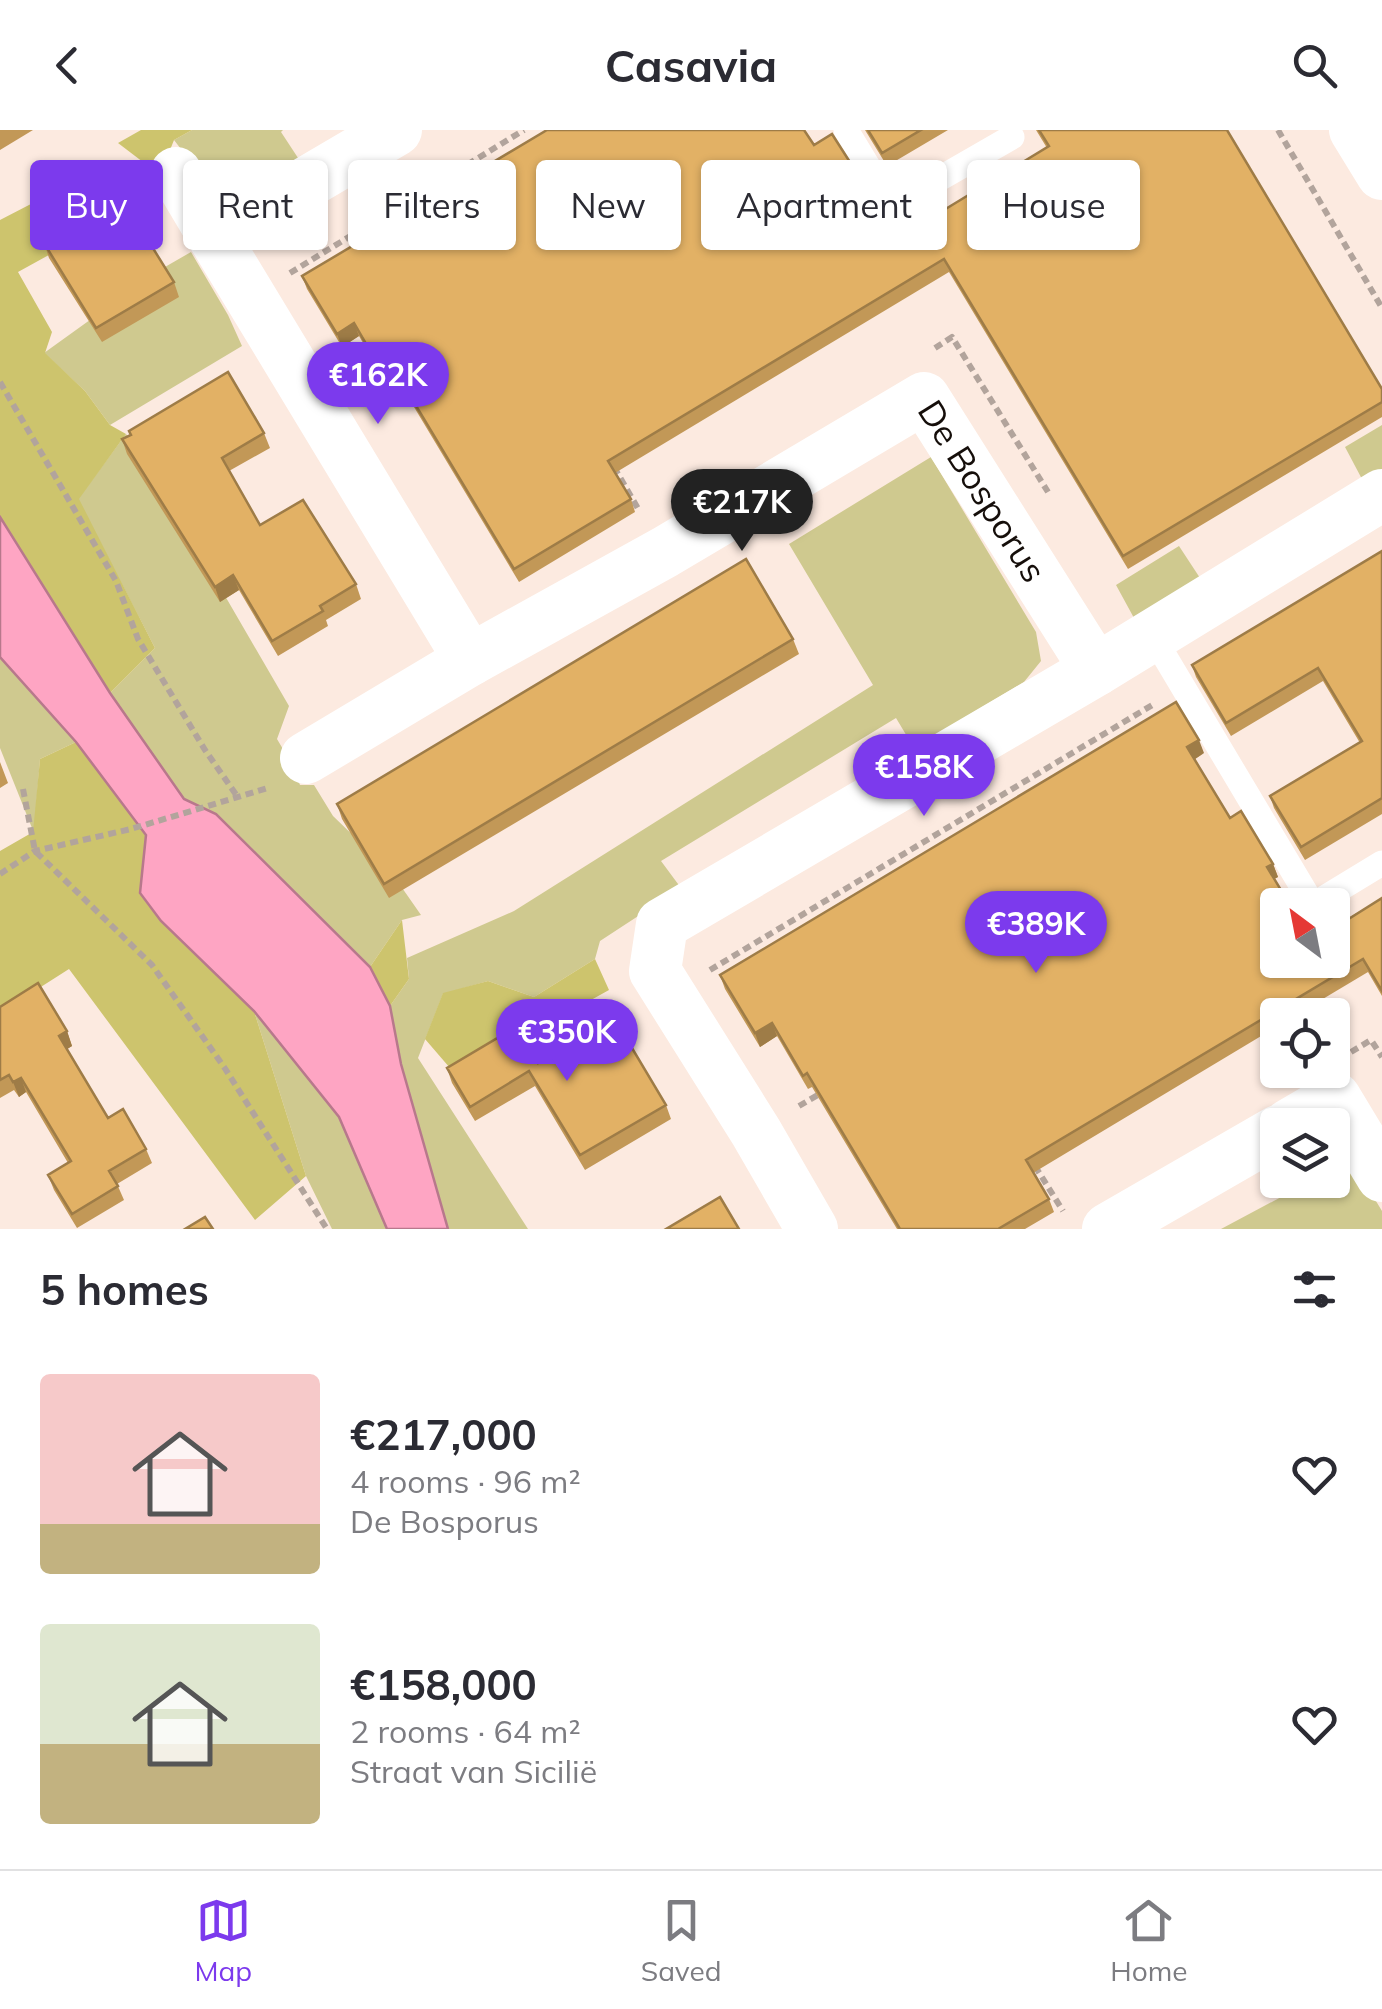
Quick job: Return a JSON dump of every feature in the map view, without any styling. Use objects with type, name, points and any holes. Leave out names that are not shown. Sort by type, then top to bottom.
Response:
[{"type":"street","points":[[328,170],[396,130]]},
{"type":"street","points":[[176,173],[183,185]]},
{"type":"street","points":[[222,250],[470,660]]},
{"type":"street","name":"De Bosporus","points":[[306,758],[924,398],[1096,670]]},
{"type":"street","points":[[812,1229],[655,972],[662,924],[1096,670],[1382,495]]},
{"type":"street","points":[[1318,1108],[1335,1098],[1341,1108]]},
{"type":"street","points":[[1350,1123],[1382,1176]]},
{"type":"street","points":[[1089,1226],[1260,1141]]},
{"type":"lane","points":[[846,130],[892,206],[1012,136]]},
{"type":"lane","points":[[1152,635],[1313,904],[1382,863]]},
{"type":"path","points":[[250,297],[524,130]]},
{"type":"path","points":[[1278,130],[1382,308]]},
{"type":"path","points":[[0,382],[116,581],[138,640],[237,796]]},
{"type":"path","points":[[332,431],[414,384]]},
{"type":"path","points":[[608,456],[665,552]]},
{"type":"path","points":[[671,994],[1183,687]]},
{"type":"path","points":[[23,789],[35,852],[152,965],[224,1067],[327,1229]]},
{"type":"path","points":[[0,874],[35,852],[229,801]]},
{"type":"path","points":[[756,1132],[835,1084]]},
{"type":"path","points":[[1029,1156],[1089,1226]]},
{"type":"shaded area","points":[[141,130],[192,130],[174,140],[163,168],[163,160],[140,160],[118,143]]},
{"type":"shaded area","points":[[192,130],[283,130],[299,160],[189,160],[174,140]]},
{"type":"shaded area","points":[[30,204],[30,250],[58,250],[18,272],[52,332],[45,353],[85,391],[110,425],[126,434],[79,499],[155,648],[110,693],[0,517],[0,220]]},
{"type":"shaded area","points":[[191,252],[242,346],[110,425],[85,391],[44,353],[158,271]]},
{"type":"shaded area","points":[[1382,425],[1382,470],[1363,481],[1345,447]]},
{"type":"shaded area","points":[[126,434],[156,477],[289,706],[277,739],[300,785],[314,785],[333,816],[391,872],[421,915],[402,920],[370,967],[216,814],[184,799],[110,693],[155,648],[78,499]]},
{"type":"shaded area","points":[[931,457],[1036,632],[1041,661],[1024,682],[914,748],[896,718],[661,861],[681,888],[600,941],[595,959],[534,997],[488,981],[443,994],[418,1058],[528,1229],[448,1229],[401,1064],[390,1006],[409,979],[407,958],[514,911],[873,685],[789,544]]},
{"type":"shaded area","points":[[0,517],[110,693],[184,799],[216,814],[370,967],[390,1006],[401,1064],[448,1229],[387,1229],[339,1117],[254,1011],[161,921],[140,893],[146,835],[76,742],[0,657]]},
{"type":"shaded area","points":[[1179,546],[1200,578],[1134,618],[1116,585]]},
{"type":"shaded area","points":[[0,657],[76,742],[40,759],[34,833],[0,748]]},
{"type":"shaded area","points":[[76,742],[146,836],[140,893],[161,921],[254,1011],[306,1176],[255,1220],[69,969],[0,1013],[0,851],[33,832],[40,759]]},
{"type":"shaded area","points":[[402,920],[409,979],[390,1006],[370,967]]},
{"type":"shaded area","points":[[595,959],[609,990],[456,1075],[425,1039],[443,993],[488,981],[534,997]]},
{"type":"shaded area","points":[[254,1011],[339,1117],[387,1229],[332,1229],[306,1176]]},
{"type":"shaded area","points":[[1350,1158],[1382,1211],[1382,1229],[1221,1229],[1279,1198],[1350,1198]]},
{"type":"building","points":[[547,130],[804,130],[814,145],[832,134],[849,160],[701,160],[701,250],[947,250],[947,208],[967,196],[967,250],[1140,250],[1140,160],[1026,160],[1049,146],[1039,130],[1227,130],[1382,389],[1382,402],[1123,556],[944,259],[608,461],[631,499],[514,569],[397,374],[387,380],[354,323],[337,334],[302,276],[348,249],[516,250],[516,160],[497,160]]},
{"type":"building","points":[[868,130],[921,130],[882,153]]},
{"type":"building","points":[[48,250],[154,250],[174,282],[96,328]]},
{"type":"building","points":[[228,372],[264,433],[222,458],[260,525],[303,500],[356,584],[320,606],[323,611],[272,641],[233,575],[215,587],[122,439],[131,435],[129,431]]},
{"type":"building","points":[[1382,551],[1382,798],[1301,847],[1270,796],[1362,741],[1318,668],[1226,723],[1192,665]]},
{"type":"building","points":[[746,559],[793,639],[384,884],[337,804]]},
{"type":"building","points":[[1176,702],[1199,740],[1187,747],[1230,818],[1241,811],[1273,864],[1267,867],[1280,888],[1260,888],[1260,978],[1331,978],[1298,998],[1260,998],[1260,1020],[1026,1160],[1049,1199],[998,1229],[900,1229],[807,1073],[803,1076],[772,1023],[755,1033],[720,975]]},
{"type":"building","points":[[1382,898],[1382,991],[1363,959],[1350,967],[1350,918]]},
{"type":"building","points":[[38,983],[67,1031],[59,1036],[108,1118],[123,1109],[146,1149],[109,1171],[118,1186],[72,1214],[48,1175],[71,1161],[21,1078],[13,1082],[9,1075],[0,1080],[0,1007]]},
{"type":"building","points":[[516,1027],[538,1063],[590,1033],[604,1058],[629,1043],[666,1105],[580,1155],[529,1071],[470,1107],[447,1068]]},
{"type":"building","points":[[720,1197],[739,1229],[666,1229]]},
{"type":"building","points":[[205,1217],[213,1229],[185,1229]]}]
